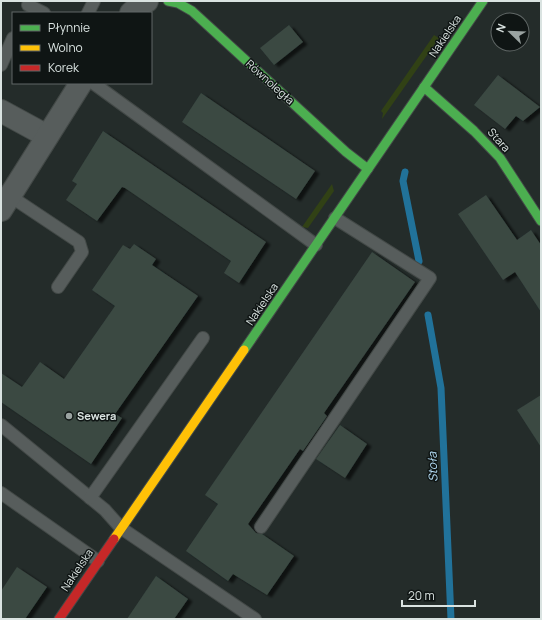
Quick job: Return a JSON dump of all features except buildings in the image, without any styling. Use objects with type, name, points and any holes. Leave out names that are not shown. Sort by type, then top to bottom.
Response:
[{"type":"street","name":"Równoległa","points":[[168,1],[178,3],[192,11],[340,146],[368,169]]},
{"type":"street","name":"Nakielska","points":[[59,619],[483,1]]},
{"type":"street","points":[[5,203],[80,84]]},
{"type":"street","name":"Stara","points":[[424,87],[468,125],[500,158],[541,221]]},
{"type":"street","points":[[1,111],[47,136]]},
{"type":"lane","points":[[88,12],[94,1]]},
{"type":"lane","points":[[27,6],[42,12]]},
{"type":"lane","points":[[1,65],[12,40]]},
{"type":"lane","points":[[94,84],[316,246]]},
{"type":"lane","points":[[5,203],[79,242],[82,252],[58,287]]},
{"type":"lane","points":[[261,527],[430,278],[335,218]]},
{"type":"lane","points":[[90,498],[203,338]]},
{"type":"lane","points":[[1,425],[105,510],[121,528],[256,619]]},
{"type":"lane","points":[[1,493],[98,561]]},
{"type":"green space","points":[[434,35],[439,38],[382,119],[383,113],[381,111]]},
{"type":"green space","points":[[332,184],[334,191],[308,228],[302,227]]},
{"type":"waterway","name":"Stoła","points":[[405,172],[403,181],[419,261]]},
{"type":"waterway","name":"Stoła","points":[[428,315],[441,388],[451,619]]},
{"type":"traffic: fast","points":[[168,1],[178,3],[192,11],[346,152],[368,169]]},
{"type":"traffic: fast","points":[[244,350],[483,1]]},
{"type":"traffic: fast","points":[[424,87],[474,131],[500,158],[541,221]]},
{"type":"traffic: slow","points":[[114,539],[244,350]]},
{"type":"traffic: jam","points":[[59,619],[114,539]]},
{"type":"place","name":"Sewera","points":[[69,416]]}]
